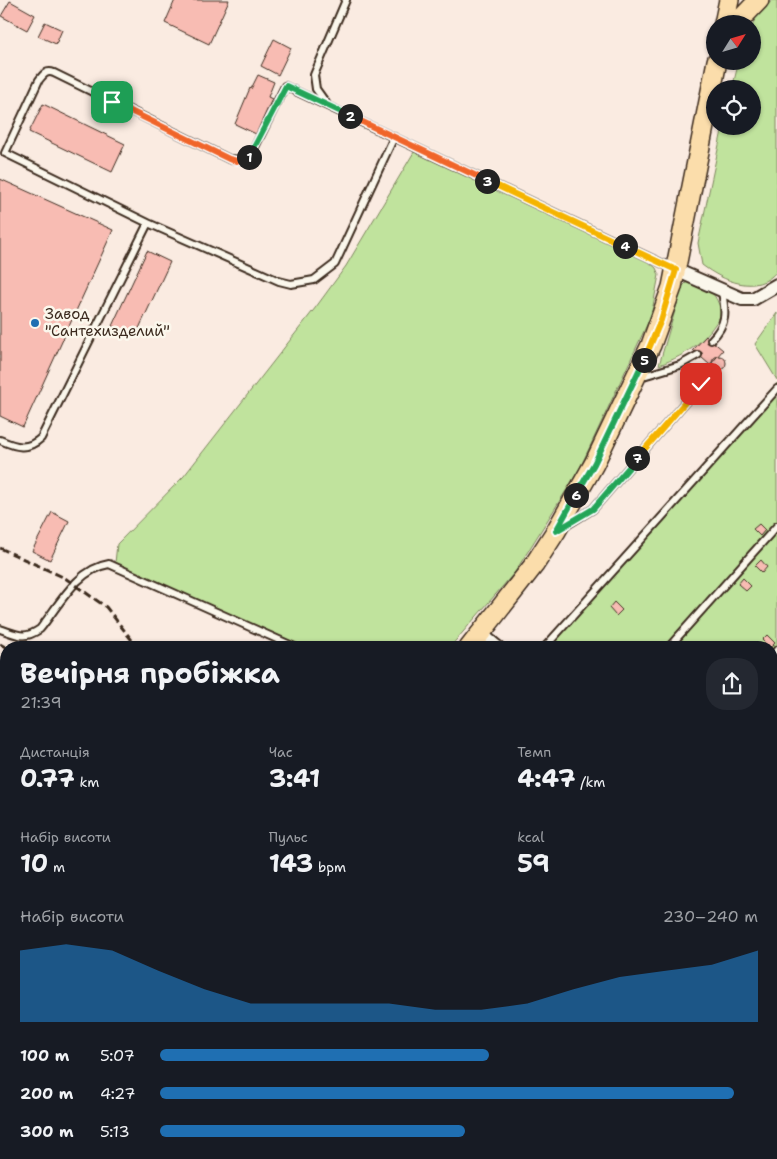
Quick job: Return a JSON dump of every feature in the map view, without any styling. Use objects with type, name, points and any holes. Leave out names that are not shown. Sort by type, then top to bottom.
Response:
[{"type":"main road","points":[[726,15],[729,0]]},
{"type":"main road","points":[[745,15],[759,0]]},
{"type":"main road","points":[[475,640],[534,565],[556,531],[594,464],[636,378],[661,320],[676,270],[715,70]]},
{"type":"street","points":[[676,270],[722,292],[742,299],[753,299],[777,285]]},
{"type":"lane","points":[[329,106],[316,89],[314,75],[346,0]]},
{"type":"lane","points":[[394,137],[334,264],[314,280],[291,284],[280,281],[148,223],[3,152],[38,80],[49,71],[237,161],[244,160],[251,155],[286,86],[676,270]]},
{"type":"lane","points":[[0,440],[21,448],[32,446],[41,438],[148,223]]},
{"type":"lane","points":[[712,340],[721,331],[726,319],[722,292]]},
{"type":"lane","points":[[636,378],[680,365],[698,355]]},
{"type":"lane","points":[[556,531],[593,509],[701,384]]},
{"type":"lane","points":[[550,641],[777,389]]},
{"type":"lane","points":[[674,641],[777,526]]},
{"type":"lane","points":[[0,629],[25,637],[31,635],[40,629],[85,573],[101,565],[110,564],[281,641]]},
{"type":"green space","points":[[773,0],[777,0],[777,271],[769,279],[760,283],[750,284],[730,281],[702,265],[698,243],[721,135],[761,135],[761,80],[734,80],[737,70],[761,70],[761,15],[757,15]]},
{"type":"green space","points":[[414,152],[649,262],[656,268],[659,275],[651,316],[579,470],[515,572],[455,641],[290,641],[115,563],[117,544],[184,476],[346,266]]},
{"type":"green space","points":[[692,281],[704,287],[715,296],[722,313],[710,331],[696,345],[679,356],[659,365],[682,287],[687,282]]},
{"type":"green space","points":[[777,313],[777,380],[755,344]]},
{"type":"green space","points":[[777,383],[777,641],[548,641]]},
{"type":"building","points":[[175,0],[229,0],[209,44],[165,23]]},
{"type":"building","points":[[10,1],[35,15],[27,30],[1,16]]},
{"type":"building","points":[[45,22],[62,30],[56,44],[38,36]]},
{"type":"building","points":[[274,39],[291,48],[278,75],[261,66]]},
{"type":"building","points":[[258,75],[274,82],[268,97],[272,99],[256,134],[235,124],[250,88]]},
{"type":"building","points":[[43,104],[125,144],[112,172],[29,132]]},
{"type":"building","name":"Завод \"Сантехизделий\"","points":[[0,179],[113,230],[23,427],[0,416]]},
{"type":"building","points":[[147,251],[170,262],[135,337],[112,326]]},
{"type":"building","points":[[706,336],[723,350],[710,365],[693,350]]},
{"type":"building","points":[[719,356],[724,358],[726,363],[724,368],[719,370],[714,368],[712,363],[714,358]]},
{"type":"building","points":[[52,512],[69,521],[50,560],[32,551]]},
{"type":"building","points":[[759,524],[765,530],[760,536],[753,529]]},
{"type":"building","points":[[761,560],[767,567],[762,573],[755,566]]},
{"type":"building","points":[[743,578],[751,586],[746,591],[738,584]]},
{"type":"building","points":[[614,602],[622,610],[616,616],[609,608]]},
{"type":"building","points":[[767,635],[773,641],[763,641]]},
{"type":"railway","points":[[0,548],[65,578],[106,607],[133,641]]},
{"type":"place","name":"Завод \"Сантехизделий\"","points":[[35,323]]},
{"type":"route","points":[[112,102],[229,159],[237,161],[244,160],[251,155],[286,86],[676,270],[661,320],[636,378],[594,464],[556,531],[593,509],[701,384]]}]
